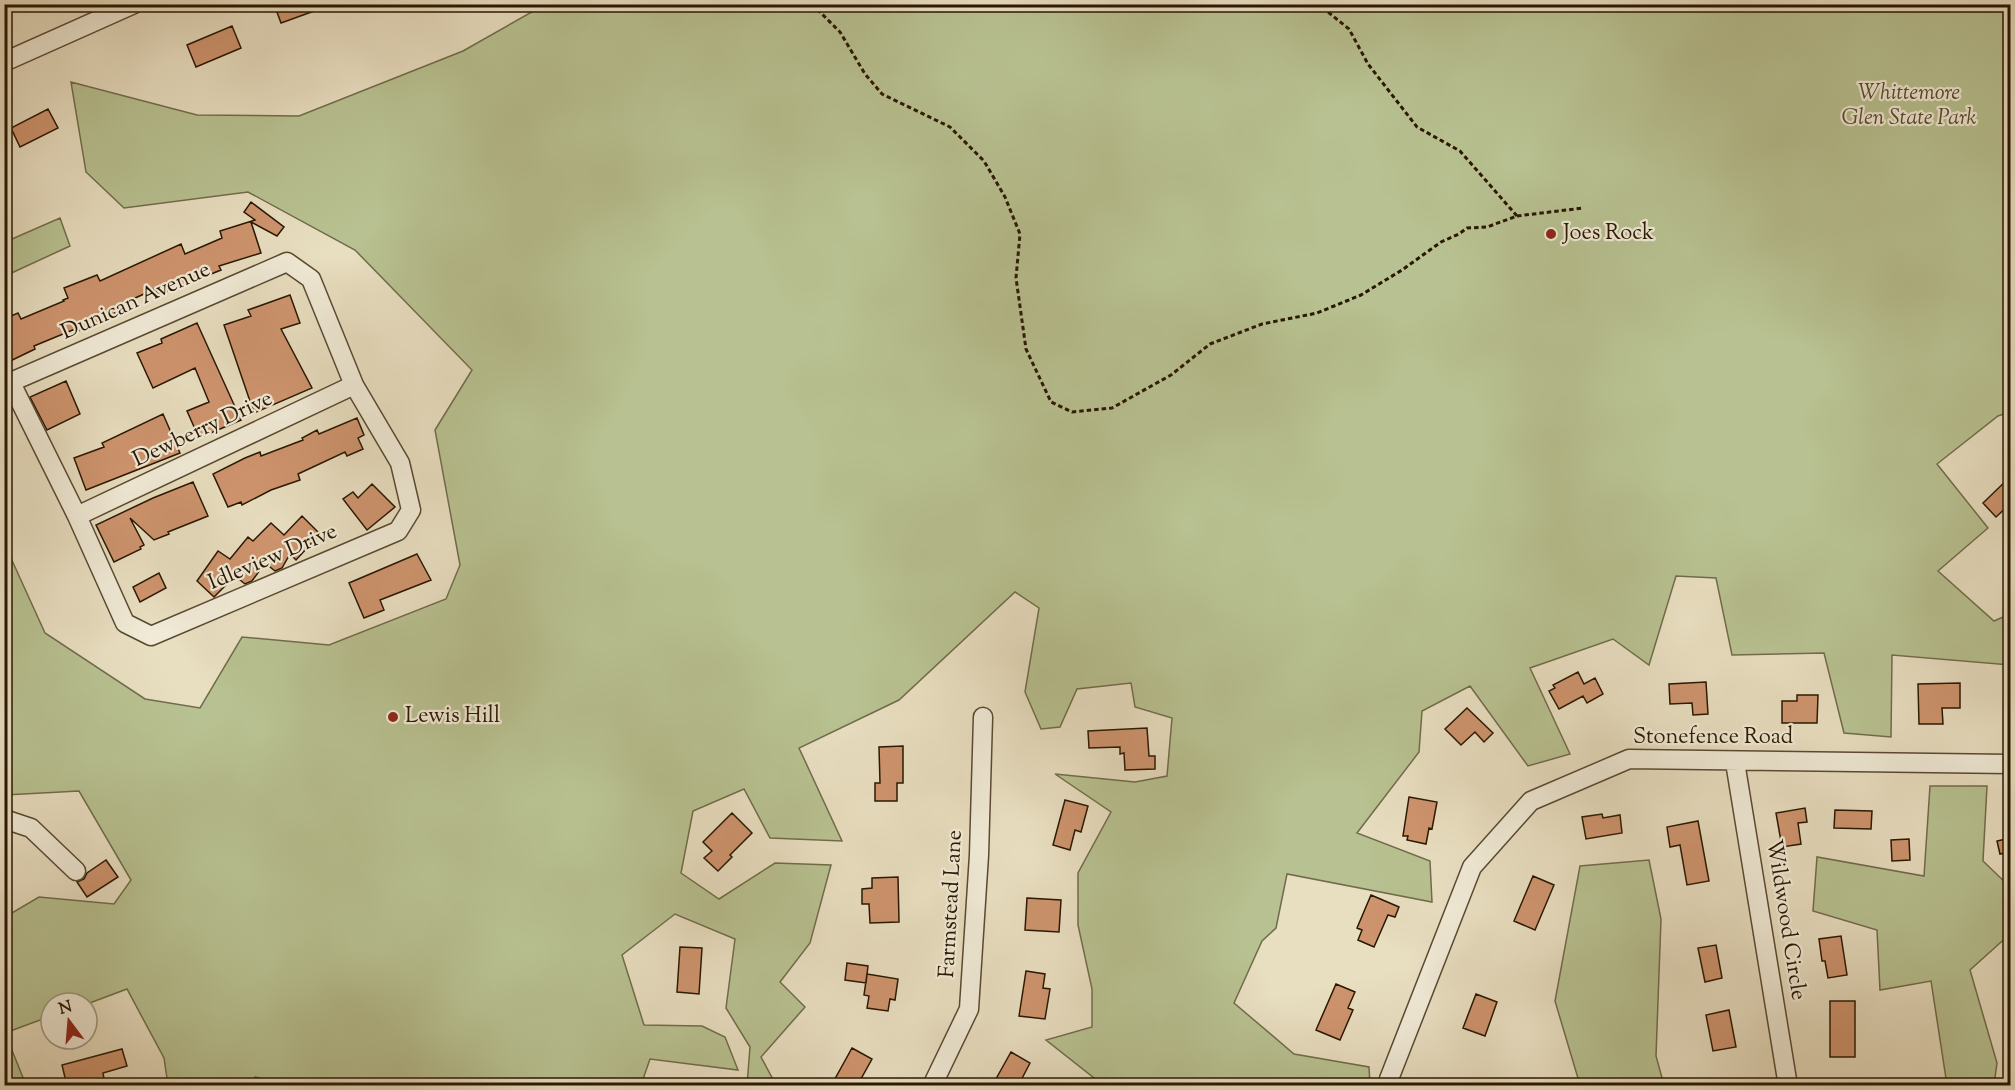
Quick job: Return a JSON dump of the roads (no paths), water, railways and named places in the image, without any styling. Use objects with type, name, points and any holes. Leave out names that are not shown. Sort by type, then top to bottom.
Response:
[{"type":"street","points":[[4,62],[134,4]]},
{"type":"street","name":"Dunican Avenue","points":[[8,384],[286,262],[311,279],[354,385]]},
{"type":"street","points":[[8,384],[77,516]]},
{"type":"street","name":"Dewberry Drive","points":[[77,516],[354,385]]},
{"type":"street","name":"Idleview Drive","points":[[77,516],[124,622],[151,636],[398,531],[411,510],[400,463],[354,385]]},
{"type":"street","name":"Farmstead Lane","points":[[932,1086],[969,1009],[980,855],[983,717]]},
{"type":"street","name":"Stonefence Road","points":[[1390,1086],[1389,1079],[1472,867],[1531,801],[1629,759],[2010,764]]},
{"type":"street","name":"Wildwood Circle","points":[[1735,762],[1788,1086]]},
{"type":"street","points":[[4,819],[32,828],[76,871]]},
{"type":"place","name":"Joes Rock","points":[[1551,234]]},
{"type":"place","name":"Lewis Hill","points":[[393,717]]},
{"type":"park label","name":"Whittemore Glen State Park","points":[[1909,106]]}]
